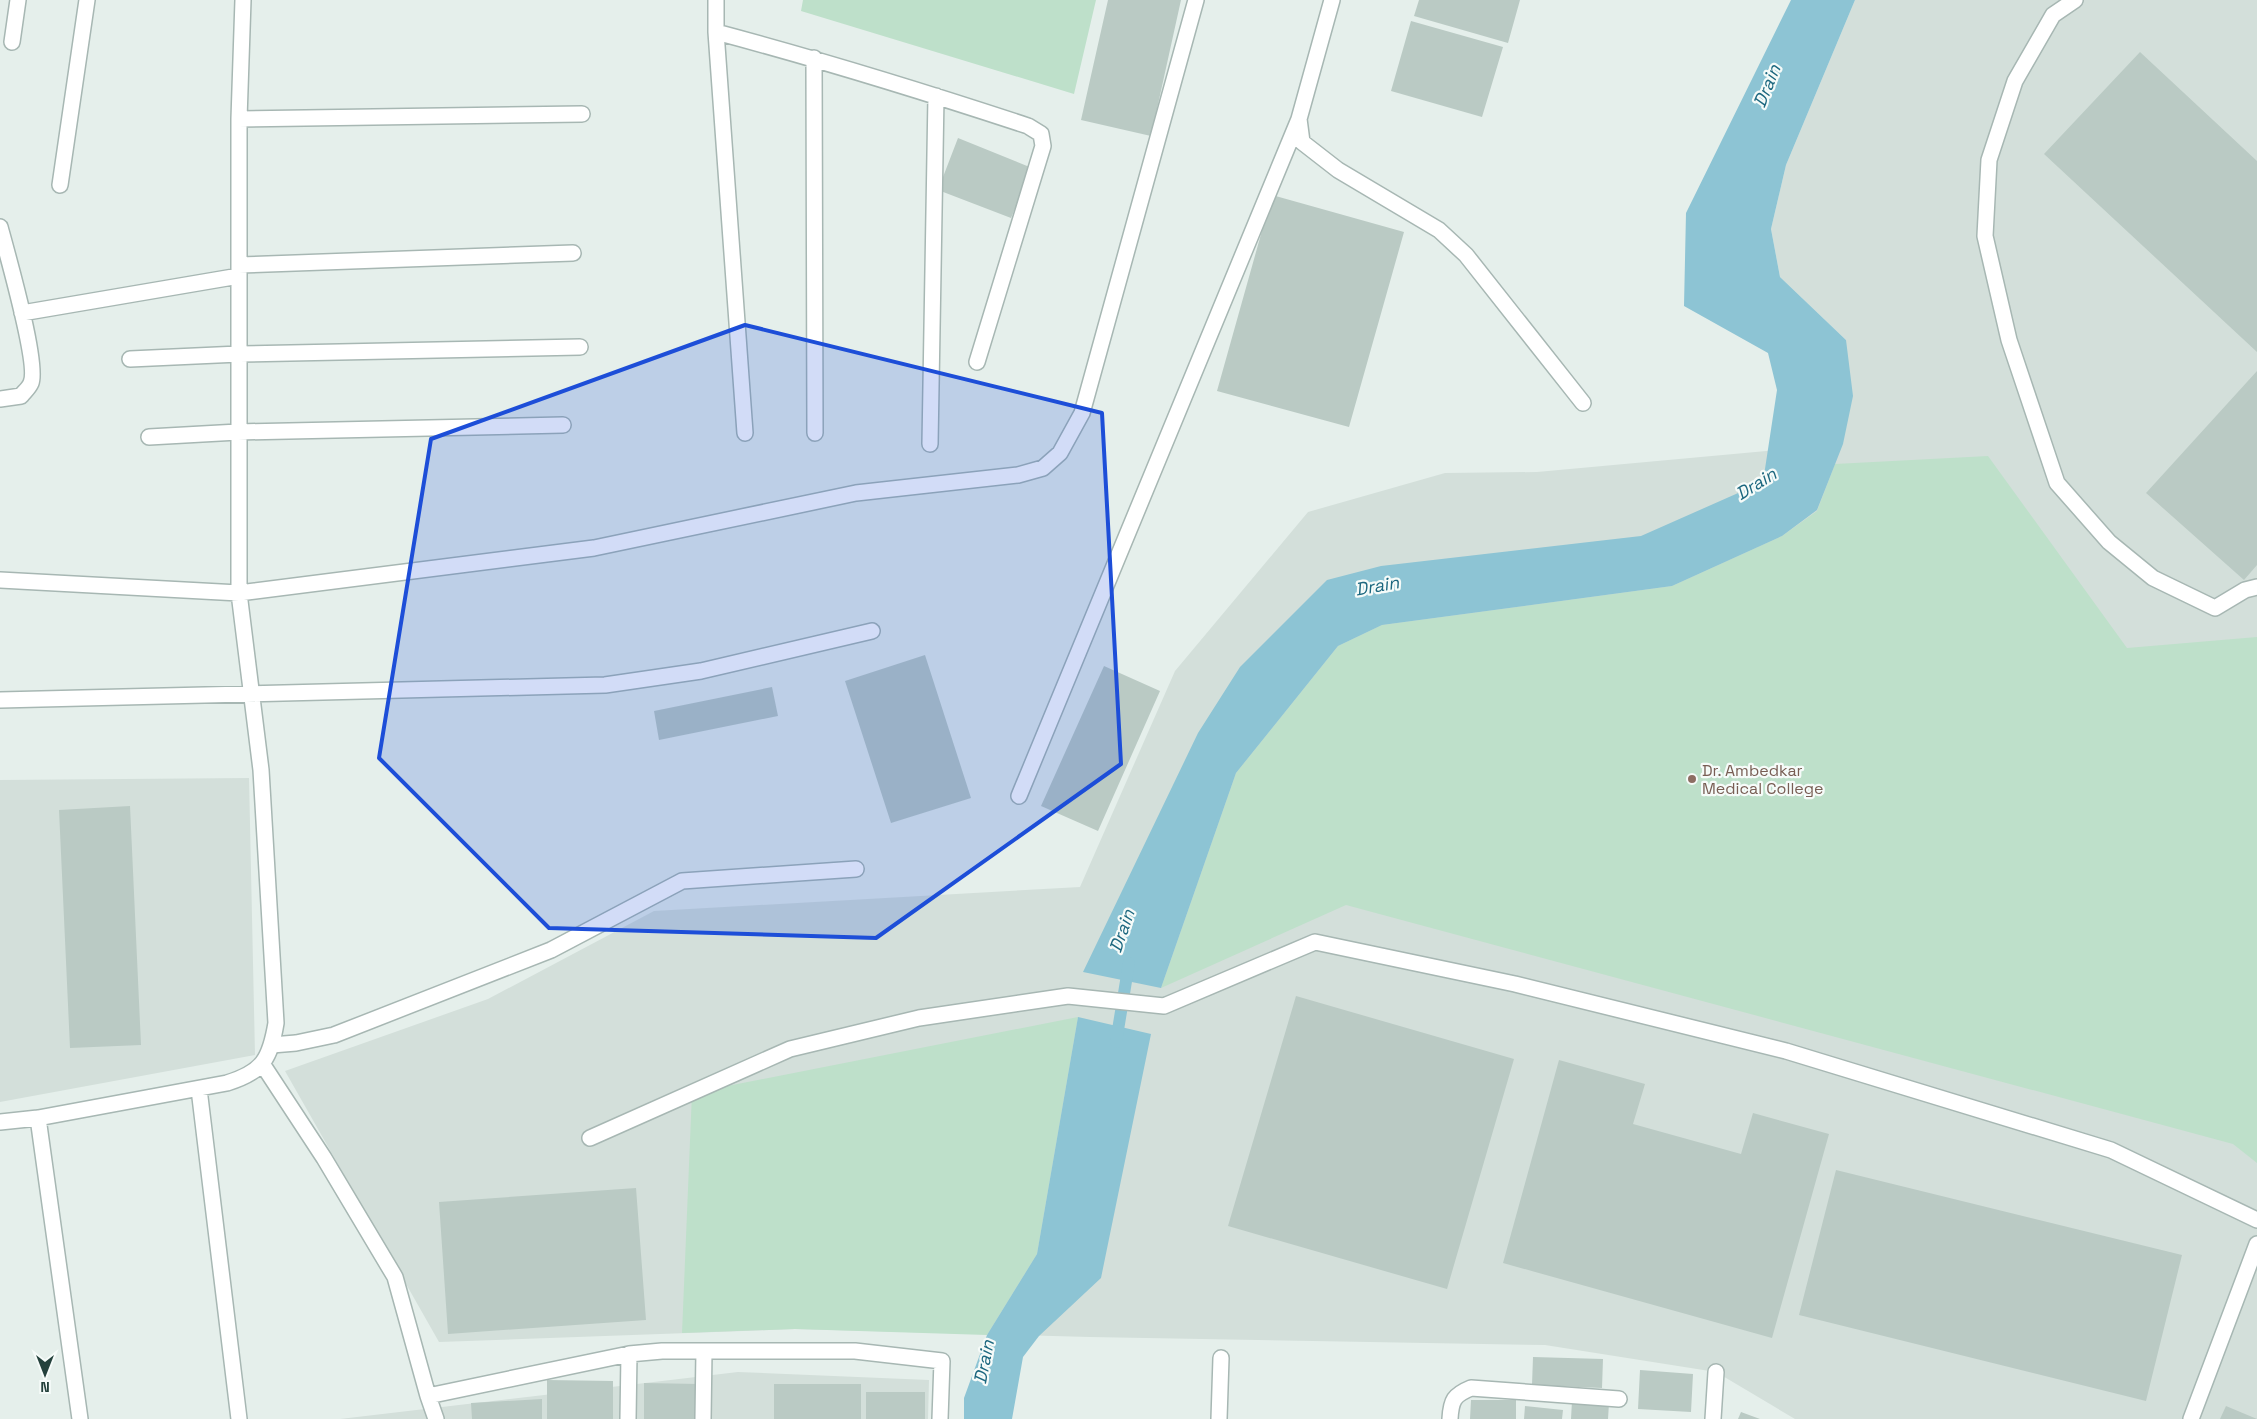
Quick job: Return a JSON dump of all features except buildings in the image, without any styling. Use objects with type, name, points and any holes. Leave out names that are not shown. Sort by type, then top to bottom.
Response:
[{"type":"street","points":[[12,42],[18,0]]},
{"type":"street","points":[[60,185],[87,0]]},
{"type":"street","points":[[0,1122],[38,1118],[199,1089],[246,1077],[263,1065],[272,1046],[276,1023],[261,770],[238,593],[238,119],[243,0]]},
{"type":"street","points":[[716,0],[716,32],[745,433]]},
{"type":"street","points":[[0,580],[238,593],[594,548],[856,493],[1018,475],[1043,468],[1060,453],[1082,414],[1196,0]]},
{"type":"street","points":[[1018,796],[1299,119],[1332,0]]},
{"type":"street","points":[[2074,0],[2053,15],[2015,81],[1989,160],[1985,236],[2009,340],[2057,483],[2109,542],[2153,578],[2215,608],[2245,590],[2257,587]]},
{"type":"street","points":[[716,32],[814,58],[936,96],[1028,126],[1041,134],[1043,146],[978,362]]},
{"type":"street","points":[[814,58],[815,433]]},
{"type":"street","points":[[930,444],[936,96]]},
{"type":"street","points":[[238,119],[582,114]]},
{"type":"street","points":[[1299,119],[1302,142],[1338,170],[1439,230],[1466,255],[1584,403]]},
{"type":"street","points":[[0,227],[22,313],[32,364],[31,383],[21,396],[0,399]]},
{"type":"street","points":[[22,313],[238,270],[574,253]]},
{"type":"street","points":[[130,359],[238,354],[580,347]]},
{"type":"street","points":[[149,437],[238,432],[563,425]]},
{"type":"street","points":[[0,700],[605,685],[700,671],[872,631]]},
{"type":"street","points":[[272,1046],[296,1044],[334,1035],[551,950],[682,881],[856,869]]},
{"type":"street","points":[[590,1138],[790,1049],[919,1018],[1068,996],[1164,1006],[1315,942],[1515,984],[1786,1051],[2111,1150],[2257,1220]]},
{"type":"street","points":[[263,1065],[324,1158],[395,1277],[436,1419]]},
{"type":"street","points":[[199,1089],[239,1419]]},
{"type":"street","points":[[38,1118],[80,1419]]},
{"type":"street","points":[[2191,1419],[2257,1244]]},
{"type":"street","points":[[428,1396],[629,1354],[662,1350],[855,1351],[942,1361],[940,1419]]},
{"type":"street","points":[[703,1419],[704,1350]]},
{"type":"street","points":[[628,1419],[629,1354]]},
{"type":"street","points":[[1219,1419],[1220,1358]]},
{"type":"street","points":[[1714,1419],[1716,1372]]},
{"type":"street","points":[[1450,1419],[1450,1405],[1458,1393],[1471,1388],[1619,1399]]},
{"type":"highlighted area","points":[[745,325],[1102,413],[1121,764],[876,938],[549,928],[379,758],[431,439]]},
{"type":"shaded area","name":"Dr. Ambedkar Medical College","points":[[1855,0],[2257,0],[2257,1419],[1795,1419],[1716,1372],[1545,1345],[1090,1337],[795,1329],[439,1342],[285,1071],[488,999],[654,911],[1080,887],[1175,671],[1308,512],[1445,473],[1537,472],[1843,444],[1846,340],[1780,277],[1771,229],[1786,165]]},
{"type":"shaded area","points":[[249,778],[255,1055],[0,1102],[0,780]]},
{"type":"shaded area","points":[[738,1372],[929,1380],[928,1419],[340,1419]]},
{"type":"green space","points":[[803,0],[1096,0],[1074,94],[801,11]]},
{"type":"green space","points":[[1988,456],[2127,648],[2257,637],[2257,1163],[2233,1144],[1346,905],[1161,988],[1236,773],[1338,646],[1382,625],[1672,586],[1782,536],[1817,511],[1835,464]]},
{"type":"green space","points":[[1078,1017],[1037,1254],[987,1335],[795,1329],[682,1333],[692,1093]]},
{"type":"water","points":[[1791,0],[1855,0],[1786,165],[1771,229],[1780,277],[1846,340],[1853,396],[1843,444],[1817,510],[1782,536],[1672,586],[1382,625],[1338,646],[1236,773],[1161,988],[1083,972],[1198,733],[1240,667],[1327,580],[1381,566],[1641,536],[1763,482],[1777,390],[1768,353],[1684,306],[1686,213]]},
{"type":"water","points":[[1078,1017],[1151,1034],[1101,1278],[1039,1336],[1023,1357],[1012,1419],[964,1419],[964,1398],[987,1335],[1037,1254]]},
{"type":"waterway","name":"Drain","points":[[1116,1042],[1129,963]]},
{"type":"place","name":"Dr. Ambedkar Medical College","points":[[1692,779]]}]
